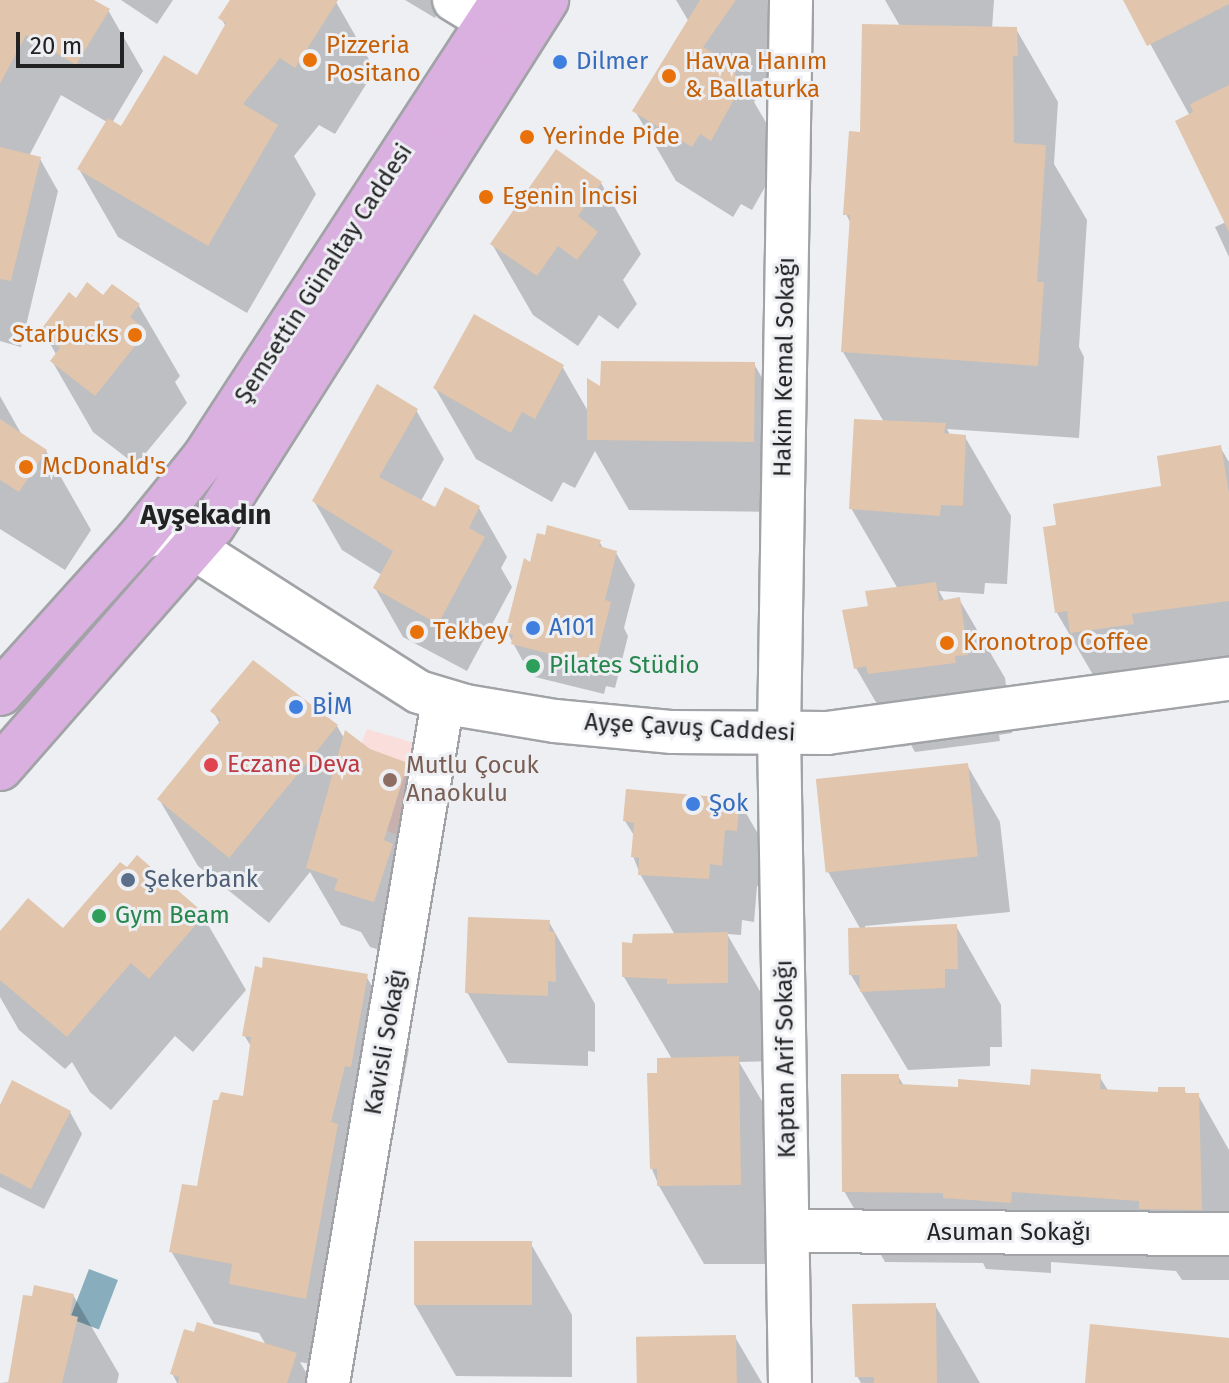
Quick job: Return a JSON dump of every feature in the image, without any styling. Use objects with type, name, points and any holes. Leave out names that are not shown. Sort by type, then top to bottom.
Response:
[{"type":"main road","name":"Şemsettin Günaltay Caddesi","points":[[0,768],[194,547],[230,500],[546,0]]},
{"type":"main road","name":"Şemsettin Günaltay Caddesi","points":[[0,693],[137,541],[205,457],[482,7]]},
{"type":"street","name":"Hakim Kemal Sokağı","points":[[779,734],[791,0]]},
{"type":"street","points":[[137,541],[150,534],[164,534],[194,547]]},
{"type":"street","name":"Ayşe Çavuş Caddesi","points":[[194,547],[407,687],[443,701],[528,717],[636,729],[779,734],[849,731],[1229,679]]},
{"type":"street","name":"Kavisli Sokağı","points":[[328,1383],[443,701]]},
{"type":"street","name":"Kaptan Arif Sokağı","points":[[779,734],[790,1383]]},
{"type":"street","name":"Asuman Sokağı","points":[[789,1231],[1229,1234]]},
{"type":"shaded area","name":"Mutlu Çocuk Anaokulu","points":[[367,729],[438,750],[421,844],[335,811]]},
{"type":"water","points":[[89,1269],[118,1280],[99,1330],[70,1318]]},
{"type":"building","points":[[0,0],[94,0],[110,9],[76,65],[26,35],[0,84]]},
{"type":"building","points":[[230,0],[338,0],[295,68],[280,58],[243,104],[278,125],[208,246],[77,169],[108,118],[121,126],[164,55],[197,75],[226,23],[218,18]]},
{"type":"building","points":[[700,0],[736,0],[703,47],[736,67],[735,75],[744,81],[711,141],[700,134],[692,147],[632,111]]},
{"type":"building","points":[[1123,0],[1229,0],[1229,4],[1147,46]]},
{"type":"building","points":[[862,24],[1017,27],[1018,56],[1013,56],[1014,143],[1046,145],[1037,282],[1044,282],[1038,366],[841,352],[850,215],[843,215],[849,131],[860,132]]},
{"type":"building","points":[[1229,85],[1229,232],[1175,121],[1193,112],[1190,104]]},
{"type":"building","points":[[0,147],[41,157],[11,281],[0,279]]},
{"type":"building","points":[[556,149],[602,182],[578,216],[598,232],[577,260],[558,246],[537,276],[490,244]]},
{"type":"building","points":[[87,282],[103,295],[112,284],[140,304],[130,317],[147,331],[95,396],[50,361],[60,348],[40,331],[69,292],[76,298]]},
{"type":"building","points":[[474,314],[564,365],[535,419],[522,412],[511,433],[433,388]]},
{"type":"building","points":[[601,361],[755,362],[754,442],[587,440],[587,378],[600,386]]},
{"type":"building","points":[[377,384],[418,409],[379,477],[435,507],[445,487],[480,506],[469,528],[485,537],[438,624],[373,588],[393,551],[312,501]]},
{"type":"building","points":[[0,419],[47,450],[19,492],[0,480]]},
{"type":"building","points":[[854,419],[946,423],[944,433],[966,435],[963,506],[941,505],[940,516],[849,509]]},
{"type":"building","points":[[1221,445],[1229,493],[1229,601],[1132,614],[1134,624],[1070,633],[1067,611],[1055,613],[1043,527],[1056,525],[1053,504],[1161,486],[1157,456]]},
{"type":"building","points":[[547,525],[601,540],[599,546],[617,551],[605,600],[611,602],[597,657],[588,655],[586,663],[511,644],[513,635],[505,633],[524,558],[530,562],[537,533],[545,535]]},
{"type":"building","points":[[936,582],[939,601],[960,597],[968,655],[955,656],[956,663],[868,674],[866,666],[854,669],[842,610],[868,606],[865,591]]},
{"type":"building","points":[[253,660],[338,725],[229,858],[157,799],[221,720],[210,711]]},
{"type":"building","points":[[345,730],[370,749],[408,763],[384,840],[393,844],[374,902],[334,890],[338,879],[306,868]]},
{"type":"building","points":[[968,763],[978,856],[826,872],[816,779]]},
{"type":"building","points":[[626,789],[740,799],[737,831],[725,830],[722,866],[710,864],[709,879],[638,875],[639,858],[631,857],[634,823],[623,821]]},
{"type":"building","points":[[137,855],[205,914],[149,979],[131,963],[67,1037],[0,980],[0,931],[28,898],[63,928],[120,862],[127,867]]},
{"type":"building","points":[[468,917],[550,920],[549,931],[555,932],[556,982],[548,981],[548,996],[465,993]]},
{"type":"building","points":[[957,924],[958,969],[945,969],[945,988],[860,992],[859,975],[849,975],[848,928]]},
{"type":"building","points":[[728,932],[728,983],[667,984],[667,979],[622,977],[622,942],[632,943],[633,934]]},
{"type":"building","points":[[263,957],[368,974],[351,1067],[345,1066],[331,1122],[338,1124],[306,1299],[229,1284],[232,1264],[169,1252],[182,1184],[197,1186],[213,1100],[218,1100],[221,1092],[243,1096],[251,1037],[242,1036],[255,966],[262,968]]},
{"type":"building","points":[[739,1056],[741,1185],[657,1186],[657,1169],[650,1169],[647,1073],[657,1073],[657,1058]]},
{"type":"building","points":[[1031,1069],[1101,1074],[1100,1089],[1158,1092],[1158,1087],[1185,1087],[1185,1093],[1199,1093],[1202,1210],[1139,1209],[1139,1201],[1012,1192],[1011,1203],[943,1198],[943,1193],[842,1192],[841,1074],[899,1074],[899,1084],[958,1087],[958,1079],[1030,1085]]},
{"type":"building","points":[[12,1080],[71,1111],[31,1189],[0,1173],[0,1105]]},
{"type":"building","points":[[414,1241],[532,1241],[532,1305],[414,1305]]},
{"type":"building","points":[[34,1285],[74,1294],[70,1315],[78,1317],[62,1383],[8,1383],[23,1295],[32,1296]]},
{"type":"building","points":[[936,1303],[937,1383],[874,1383],[874,1377],[855,1377],[852,1304]]},
{"type":"building","points":[[197,1322],[297,1353],[287,1383],[178,1383],[179,1377],[170,1374],[184,1329],[194,1332]]},
{"type":"building","points":[[1090,1324],[1229,1338],[1229,1383],[1085,1383]]},
{"type":"building","points":[[736,1335],[737,1383],[637,1383],[636,1337]]},
{"type":"place","name":"Pizzeria Positano","points":[[310,60]]},
{"type":"place","name":"Dilmer","points":[[560,62]]},
{"type":"place","name":"Havva Hanım & Ballaturka","points":[[669,76]]},
{"type":"place","name":"Yerinde Pide","points":[[527,137]]},
{"type":"place","name":"Egenin İncisi","points":[[486,197]]},
{"type":"place","name":"Starbucks","points":[[135,335]]},
{"type":"place","name":"McDonald's","points":[[26,467]]},
{"type":"place","name":"A101","points":[[533,628]]},
{"type":"place","name":"Tekbey","points":[[417,632]]},
{"type":"place","name":"Kronotrop Coffee","points":[[947,643]]},
{"type":"place","name":"Pilates Stüdio","points":[[533,666]]},
{"type":"place","name":"BİM","points":[[296,707]]},
{"type":"place","name":"Eczane Deva","points":[[211,765]]},
{"type":"place","name":"Mutlu Çocuk Anaokulu","points":[[390,780]]},
{"type":"place","name":"Şok","points":[[693,804]]},
{"type":"place","name":"Şekerbank","points":[[128,880]]},
{"type":"place","name":"Gym Beam","points":[[99,916]]},
{"type":"district","name":"Ayşekadın","points":[[206,515]]}]
